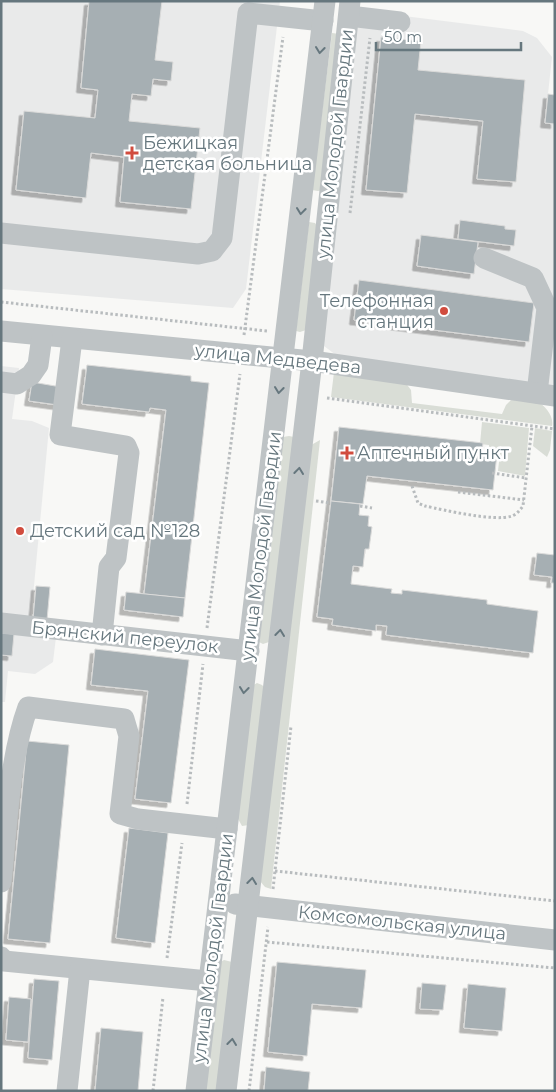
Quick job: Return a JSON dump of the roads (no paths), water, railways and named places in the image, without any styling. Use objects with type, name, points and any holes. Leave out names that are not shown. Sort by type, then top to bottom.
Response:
[{"type":"street","points":[[349,9],[400,22]]},
{"type":"street","name":"улица Молодой Гвардии","points":[[226,1091],[312,361],[349,9]]},
{"type":"street","points":[[1,233],[198,254],[212,251],[222,238],[248,13],[286,17],[324,11]]},
{"type":"street","name":"улица Молодой Гвардии","points":[[196,1091],[324,11]]},
{"type":"street","points":[[484,258],[533,278],[547,308],[546,394]]},
{"type":"street","name":"улица Медведева","points":[[1,331],[312,361],[546,394]]},
{"type":"street","points":[[1,382],[17,384],[31,374],[38,365],[42,336]]},
{"type":"street","points":[[72,339],[60,435],[126,446],[129,453],[116,558],[109,567],[102,635]]},
{"type":"street","name":"Брянский переулок","points":[[1,623],[248,651]]},
{"type":"street","points":[[1,882],[15,754],[21,724],[28,707],[124,719],[129,736],[120,814],[138,819],[227,829]]},
{"type":"street","name":"Комсомольская улица","points":[[218,901],[555,940]]},
{"type":"street","points":[[1,957],[4,961],[208,981]]},
{"type":"street","points":[[67,1091],[80,969]]},
{"type":"place","name":"Бежицкая детская больница","points":[[132,153]]},
{"type":"place","name":"Телефонная станция","points":[[444,311]]},
{"type":"place","name":"Аптечный пункт","points":[[347,453]]},
{"type":"place","name":"Детский сад №128","points":[[20,531]]}]
